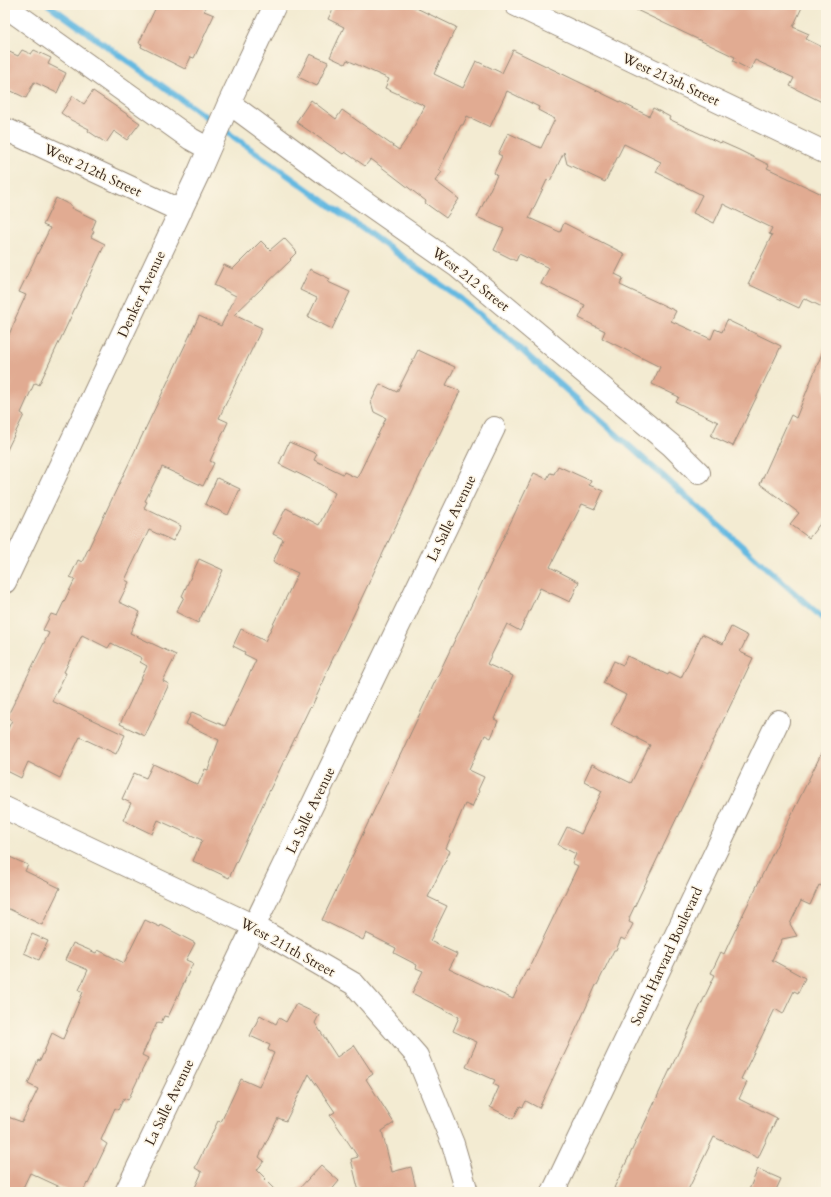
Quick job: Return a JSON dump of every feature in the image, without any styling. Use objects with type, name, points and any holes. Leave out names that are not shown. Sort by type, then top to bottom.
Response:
[{"type":"street","name":"Denker Avenue","points":[[5,582],[181,211],[229,102],[275,5]]},
{"type":"street","name":"West 213th Street","points":[[516,5],[826,153]]},
{"type":"street","points":[[5,6],[191,139],[209,149]]},
{"type":"street","name":"West 212 Street","points":[[229,102],[328,176],[458,267],[671,445],[700,473]]},
{"type":"street","name":"West 212th Street","points":[[5,129],[181,211]]},
{"type":"street","name":"La Salle Avenue","points":[[126,1192],[494,428]]},
{"type":"street","name":"South Harvard Boulevard","points":[[553,1192],[778,721]]},
{"type":"street","name":"West 211th Street","points":[[5,808],[254,926],[354,984],[417,1056],[453,1144],[467,1192]]},
{"type":"building","points":[[157,5],[207,5],[204,11],[214,15],[194,58],[191,57],[185,69],[141,47],[142,44],[139,43]]},
{"type":"building","points":[[335,5],[410,5],[456,27],[434,74],[463,88],[476,61],[502,73],[513,50],[649,116],[653,108],[670,117],[669,119],[720,143],[721,142],[739,150],[769,165],[767,168],[826,196],[826,309],[804,298],[799,308],[748,284],[772,235],[769,234],[772,228],[723,204],[714,223],[693,213],[702,195],[656,172],[661,162],[624,144],[605,182],[567,164],[564,152],[550,181],[547,180],[529,218],[560,232],[564,223],[625,254],[615,274],[623,278],[620,285],[676,311],[671,321],[711,339],[715,329],[722,332],[727,320],[781,346],[733,446],[711,436],[718,422],[676,402],[679,397],[652,384],[660,367],[602,338],[605,331],[579,318],[585,305],[541,284],[549,268],[519,254],[516,261],[494,250],[504,229],[477,217],[497,175],[494,173],[502,156],[498,154],[508,133],[541,148],[555,119],[538,110],[539,107],[507,91],[490,127],[467,116],[439,170],[442,172],[435,181],[459,199],[446,218],[371,159],[365,166],[345,152],[343,154],[296,122],[311,100],[336,119],[342,110],[399,150],[410,134],[425,106],[385,88],[389,79],[347,60],[345,64],[330,57],[344,27],[328,19]]},
{"type":"building","points":[[626,5],[803,5],[793,27],[809,34],[806,39],[826,49],[826,104],[790,86],[794,78],[755,60],[750,70],[733,61],[735,57]]},
{"type":"building","points":[[5,50],[18,56],[22,50],[31,54],[34,50],[51,58],[48,64],[66,73],[57,93],[34,82],[26,98],[5,88]]},
{"type":"building","points":[[310,54],[328,62],[317,86],[298,77]]},
{"type":"building","points":[[93,91],[140,123],[127,140],[114,131],[106,143],[88,131],[89,129],[61,113],[73,96],[84,104]]},
{"type":"building","points":[[56,198],[72,206],[71,208],[96,220],[91,237],[105,244],[39,385],[36,383],[34,384],[21,413],[24,415],[5,454],[5,343],[26,295],[19,292],[50,228],[43,225]]},
{"type":"building","points":[[284,238],[297,252],[290,259],[291,260],[234,315],[262,328],[219,418],[228,422],[210,461],[214,463],[203,486],[162,467],[145,501],[147,502],[144,508],[181,526],[173,541],[149,530],[125,580],[129,582],[119,602],[140,612],[130,633],[176,655],[163,681],[169,684],[145,736],[120,724],[147,666],[140,662],[142,658],[111,643],[108,648],[82,635],[52,701],[125,735],[116,754],[80,737],[60,778],[28,762],[21,778],[5,770],[5,735],[12,720],[7,717],[49,633],[43,630],[51,614],[57,616],[75,579],[70,577],[78,560],[82,562],[199,316],[221,326],[236,296],[214,285],[224,265],[233,269],[261,241],[270,250]]},
{"type":"building","points":[[310,269],[330,279],[328,282],[350,292],[332,329],[308,317],[317,298],[300,290]]},
{"type":"building","points":[[825,346],[826,516],[809,538],[790,524],[799,513],[760,484],[791,415],[796,418]]},
{"type":"building","points":[[418,350],[455,367],[446,385],[460,391],[325,675],[326,676],[311,708],[310,707],[263,804],[229,878],[193,861],[202,840],[158,820],[152,834],[123,820],[131,803],[122,799],[134,773],[146,778],[153,764],[198,785],[205,769],[208,770],[219,740],[186,724],[192,712],[225,726],[256,660],[233,646],[241,629],[265,641],[298,573],[273,562],[283,539],[273,534],[286,508],[319,525],[335,493],[279,464],[289,442],[317,454],[314,460],[343,474],[344,472],[357,478],[386,418],[374,412],[371,402],[380,384],[397,392]]},
{"type":"building","points":[[558,466],[591,481],[589,485],[603,491],[595,509],[582,504],[550,567],[579,582],[570,602],[540,588],[520,631],[507,624],[487,664],[513,676],[494,719],[498,721],[491,738],[485,735],[469,770],[484,777],[478,790],[479,791],[472,807],[465,804],[446,848],[450,851],[428,897],[447,906],[430,941],[457,954],[449,969],[513,999],[578,866],[572,863],[576,854],[558,845],[567,827],[581,834],[602,791],[584,781],[592,764],[631,783],[650,745],[611,725],[626,695],[603,683],[614,661],[623,665],[627,656],[668,675],[669,672],[681,678],[702,634],[723,644],[731,627],[748,636],[740,652],[753,658],[629,918],[629,922],[633,924],[625,940],[621,938],[616,950],[614,950],[596,985],[539,1108],[526,1101],[523,1107],[520,1106],[513,1119],[490,1107],[499,1087],[493,1084],[495,1080],[466,1067],[477,1042],[453,1031],[459,1017],[412,993],[423,971],[416,968],[417,965],[394,953],[396,948],[366,933],[363,940],[322,920],[534,473],[547,479],[550,473],[554,474]]},
{"type":"building","points":[[217,478],[240,489],[228,515],[205,504]]},
{"type":"building","points":[[199,559],[223,570],[198,623],[176,612],[184,597],[182,596]]},
{"type":"building","points":[[826,744],[826,876],[821,886],[819,885],[810,905],[801,901],[790,924],[797,936],[782,939],[772,960],[805,978],[798,993],[794,991],[783,1014],[775,1009],[741,1079],[747,1082],[739,1099],[777,1118],[758,1158],[714,1137],[687,1192],[623,1192],[614,1188],[715,975],[711,973],[721,952],[724,954]]},
{"type":"building","points":[[5,855],[28,865],[25,871],[60,888],[42,925],[5,907]]},
{"type":"building","points":[[145,920],[160,927],[161,925],[195,943],[186,960],[193,963],[168,1017],[164,1016],[161,1023],[157,1023],[142,1055],[148,1058],[128,1100],[124,1098],[118,1110],[115,1108],[101,1140],[107,1144],[88,1184],[87,1183],[83,1192],[71,1192],[30,1173],[21,1192],[5,1192],[5,1116],[22,1122],[38,1089],[28,1084],[38,1060],[40,1061],[52,1033],[63,1039],[83,992],[79,990],[88,970],[65,960],[73,943],[96,953],[98,950],[124,963]]},
{"type":"building","points":[[32,934],[48,941],[39,960],[24,953]]},
{"type":"building","points":[[296,1004],[319,1015],[315,1023],[337,1057],[354,1045],[373,1074],[366,1079],[394,1123],[382,1131],[392,1172],[411,1167],[417,1192],[359,1192],[351,1159],[358,1157],[330,1115],[335,1112],[309,1074],[286,1121],[278,1118],[259,1157],[264,1161],[257,1170],[277,1192],[193,1192],[202,1172],[195,1168],[218,1121],[221,1122],[241,1079],[259,1087],[274,1053],[268,1050],[270,1045],[250,1036],[260,1015],[276,1024],[279,1018],[286,1022]]},
{"type":"building","points":[[321,1165],[339,1181],[330,1192],[296,1192]]},
{"type":"building","points":[[758,1169],[781,1179],[775,1192],[748,1192]]},
{"type":"waterway","points":[[49,5],[461,299],[508,338],[826,621]]}]
